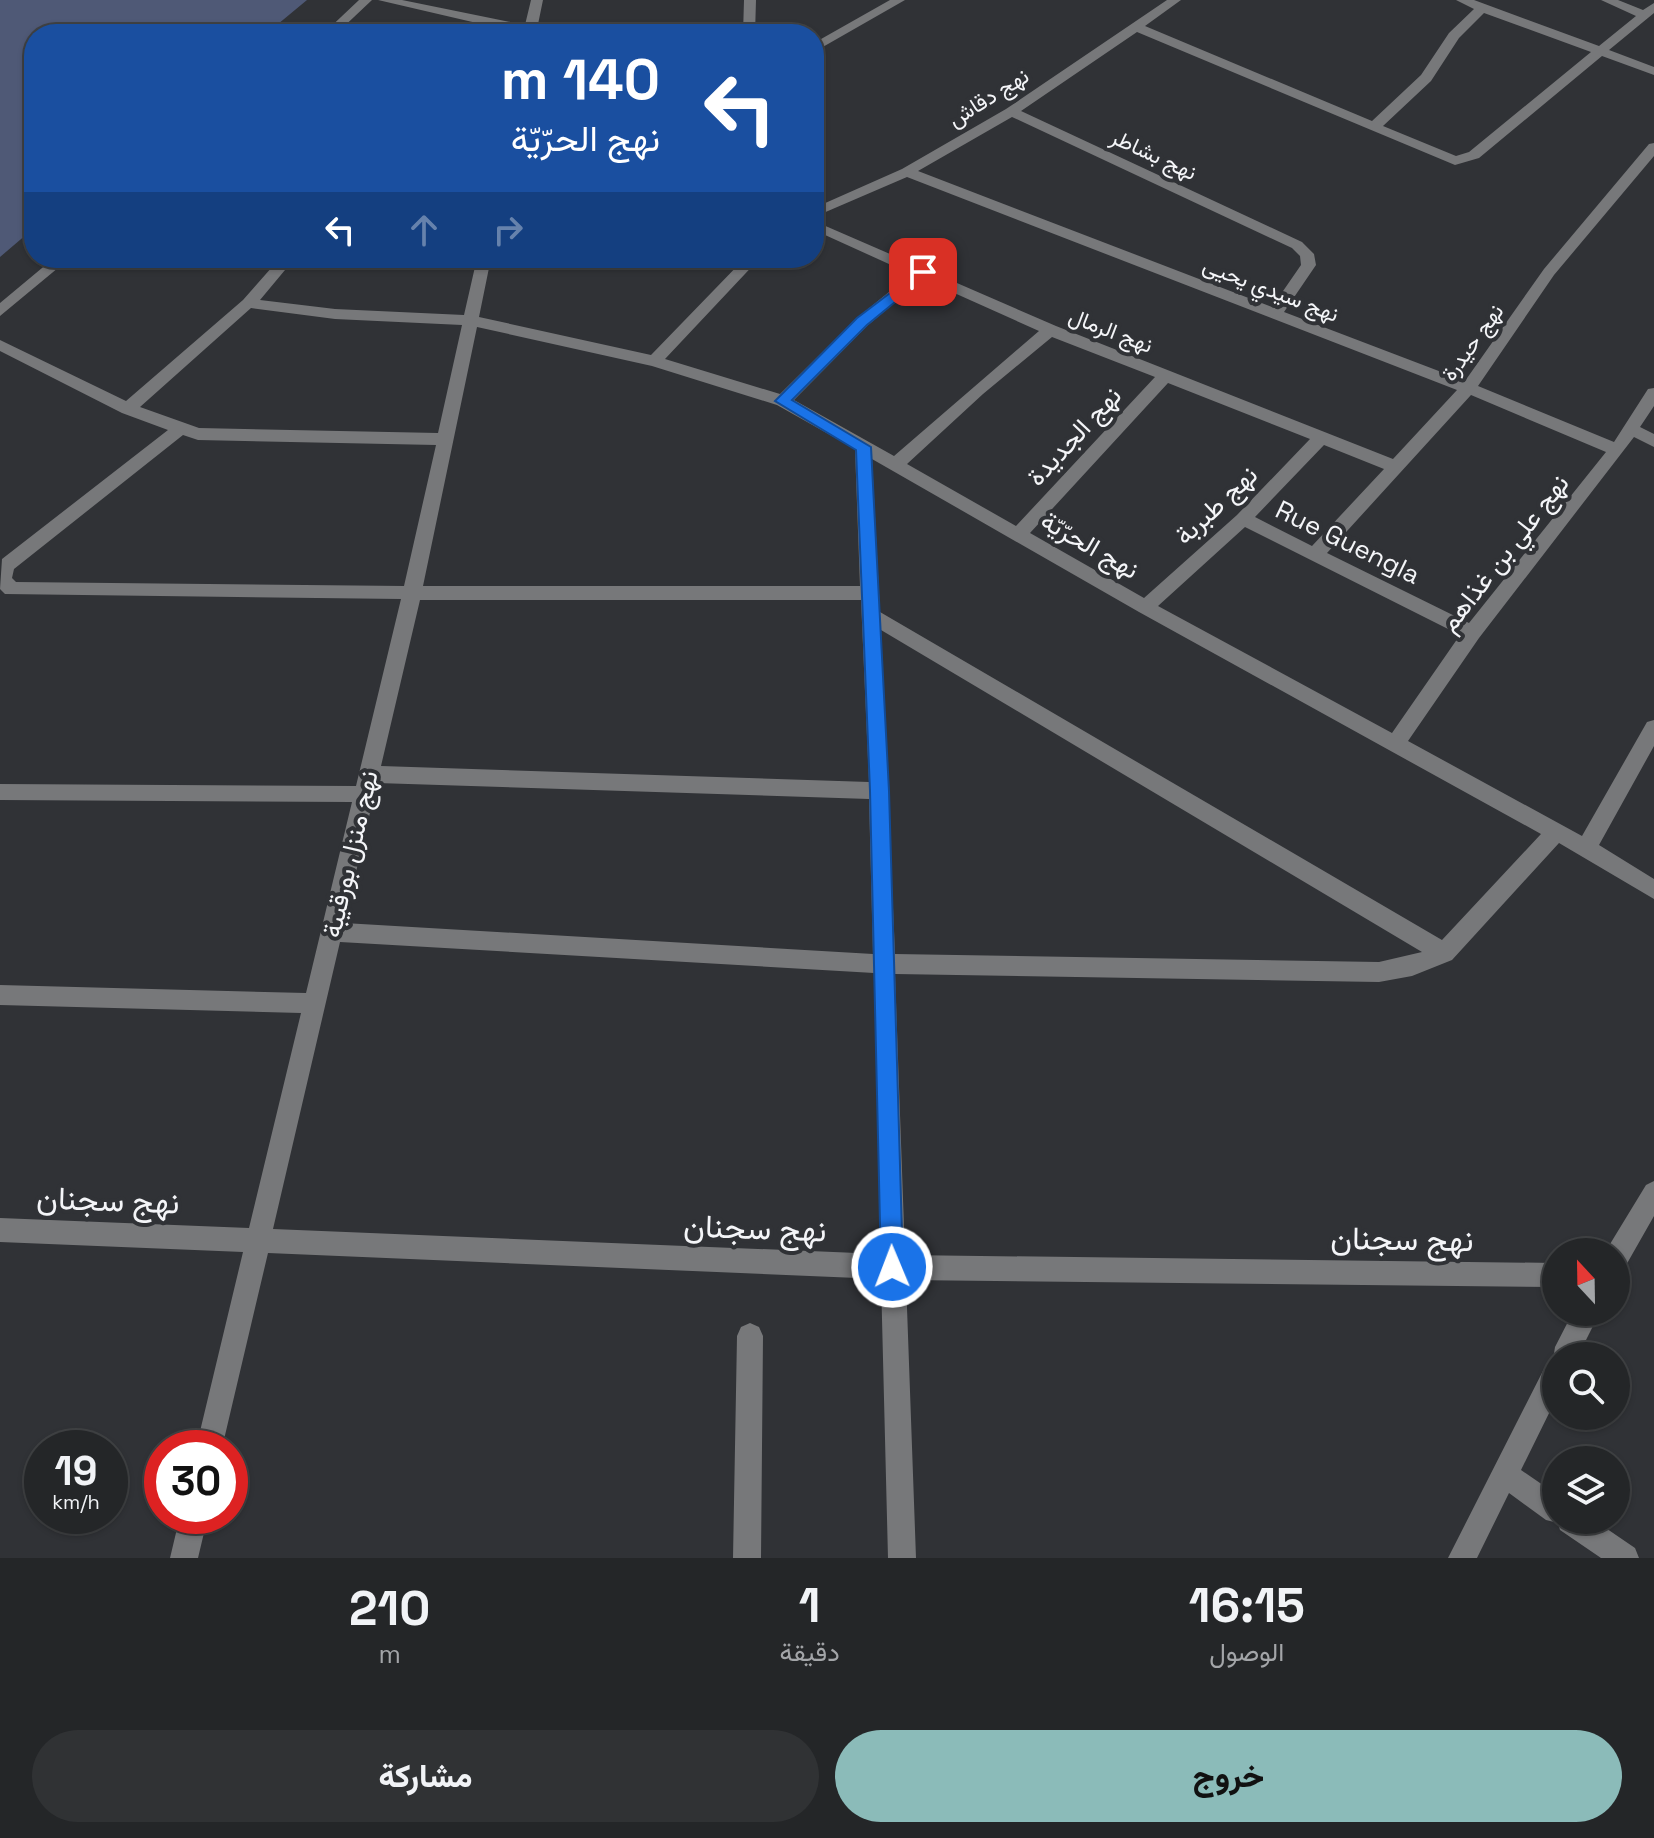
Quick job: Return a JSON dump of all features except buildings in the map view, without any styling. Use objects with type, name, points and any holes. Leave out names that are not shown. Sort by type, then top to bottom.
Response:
[{"type":"street","points":[[340,24],[366,0]]},
{"type":"street","points":[[384,0],[494,24]]},
{"type":"street","points":[[532,24],[537,0]]},
{"type":"street","points":[[749,24],[750,0]]},
{"type":"street","points":[[824,42],[899,0]]},
{"type":"street","name":"نهج دقاش","points":[[824,209],[907,172],[1011,112],[1175,0]]},
{"type":"street","points":[[1462,0],[1654,71]]},
{"type":"street","points":[[1607,0],[1649,11]]},
{"type":"street","points":[[1373,127],[1426,78],[1454,36],[1482,8]]},
{"type":"street","points":[[1137,27],[1444,159],[1465,160],[1649,11]]},
{"type":"street","name":"نهج بشاطر","points":[[1011,112],[1279,235],[1307,254],[1309,265],[1275,314]]},
{"type":"street","name":"نهج حيدرة","points":[[1315,554],[1468,388],[1549,272],[1654,147]]},
{"type":"street","name":"نهج سيدي يحيى","points":[[907,172],[1468,388],[1617,450]]},
{"type":"street","name":"نهج الرمال","points":[[824,229],[1050,330],[1396,467]]},
{"type":"street","points":[[0,311],[51,268]]},
{"type":"street","points":[[128,409],[248,303],[279,268]]},
{"type":"street","name":"نهج منزل بورقيبة","points":[[213,1430],[412,593],[442,439],[482,268]]},
{"type":"street","points":[[654,361],[743,268]]},
{"type":"street","points":[[783,401],[862,322],[923,272]]},
{"type":"street","name":"نهج الحرّيّة","points":[[248,303],[335,314],[470,320],[654,361],[783,401],[1145,607],[1586,848],[1654,890]]},
{"type":"street","points":[[895,465],[977,390],[1050,330]]},
{"type":"street","points":[[0,345],[128,409],[180,429],[233,436],[442,439]]},
{"type":"street","name":"نهج الجديدة","points":[[1019,534],[1167,374]]},
{"type":"street","name":"نهج علي بن غذاهم","points":[[1395,744],[1472,633],[1617,450],[1654,393]]},
{"type":"street","points":[[180,429],[3,571],[11,589],[412,593],[872,604],[1444,953]]},
{"type":"street","points":[[1631,429],[1654,441]]},
{"type":"street","name":"نهج طبربة","points":[[1145,607],[1243,519],[1321,438]]},
{"type":"street","points":[[863,447],[879,791],[902,1558]]},
{"type":"street","name":"Rue Guengla","points":[[1243,519],[1472,633]]},
{"type":"street","points":[[1586,848],[1654,728]]},
{"type":"street","points":[[0,792],[366,784],[879,791]]},
{"type":"street","points":[[332,932],[884,964],[1379,972],[1412,966],[1444,953],[1556,832]]},
{"type":"street","points":[[0,995],[315,1003]]},
{"type":"street","points":[[1628,1238],[1654,1193]]},
{"type":"street","name":"نهج سجنان","points":[[0,1230],[892,1267],[1542,1275]]},
{"type":"street","points":[[747,1558],[750,1336]]},
{"type":"street","points":[[1462,1558],[1542,1399]]},
{"type":"street","points":[[1504,1474],[1542,1500]]},
{"type":"street","points":[[184,1558],[190,1534]]},
{"type":"street","points":[[1590,1534],[1625,1558]]},
{"type":"shaded area","points":[[0,0],[307,0],[278,24],[24,24],[24,237],[0,257]]},
{"type":"route","points":[[892,1267],[872,593],[863,447],[783,401],[862,322],[923,272]]}]
